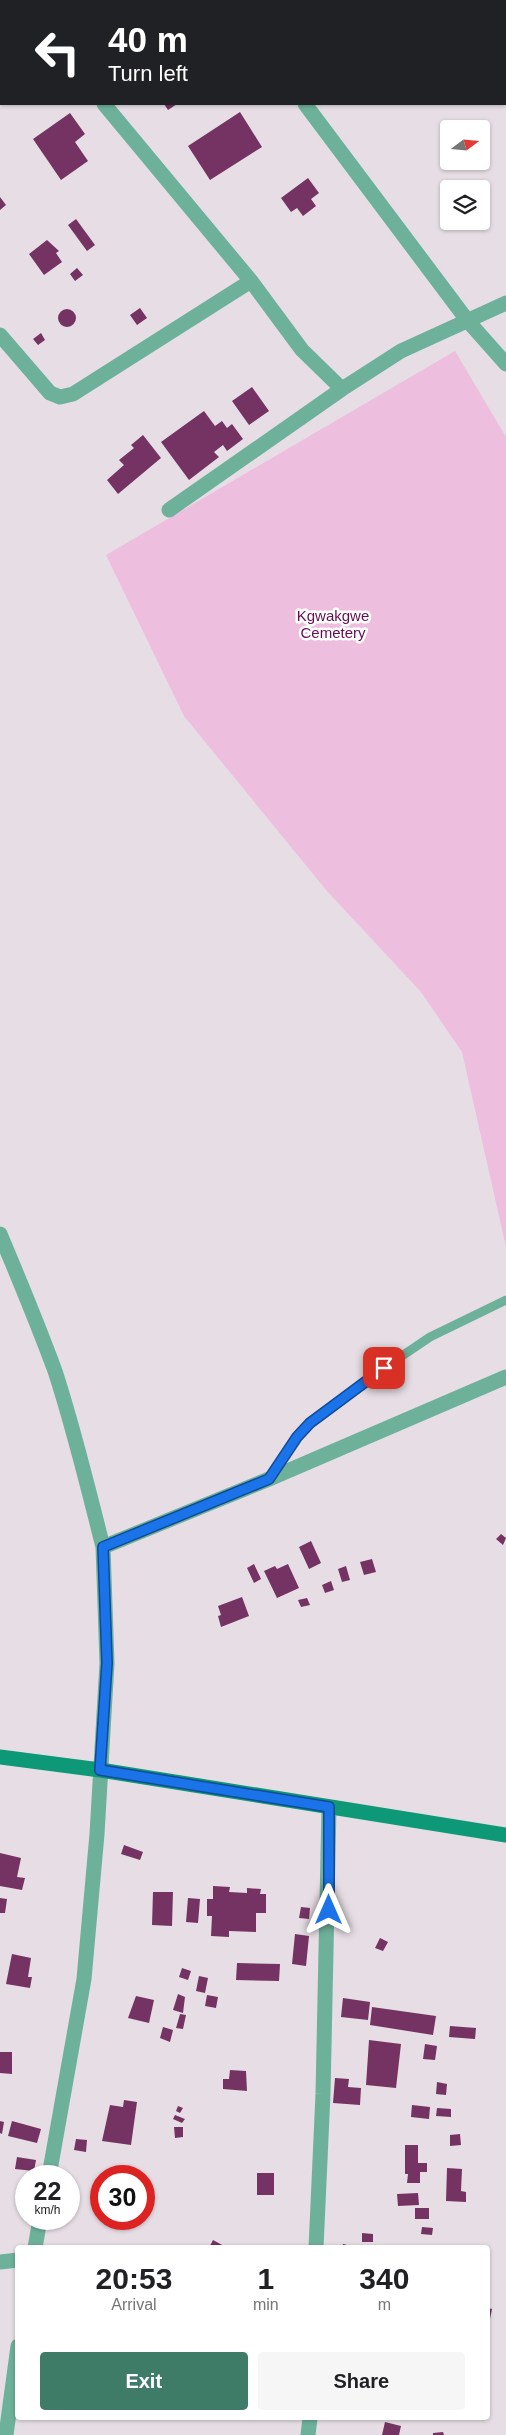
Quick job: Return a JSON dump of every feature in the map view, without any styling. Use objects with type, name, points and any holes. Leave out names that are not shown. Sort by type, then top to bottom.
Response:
[{"type":"street","points":[[105,105],[251,281],[302,350],[342,389]]},
{"type":"street","points":[[306,105],[467,320],[506,364]]},
{"type":"street","points":[[0,335],[50,394],[60,397],[73,394],[251,281]]},
{"type":"street","points":[[169,510],[342,389],[401,351],[506,303]]},
{"type":"street","points":[[0,1234],[26,1294],[55,1372],[82,1463],[103,1547],[107,1663],[84,1980],[51,2165]]},
{"type":"street","points":[[103,1547],[269,1479],[506,1377]]},
{"type":"street","points":[[0,1757],[100,1770],[506,1834]]},
{"type":"street","points":[[316,2245],[323,2094],[329,1807]]},
{"type":"street","points":[[35,2245],[38,2230]]},
{"type":"street","points":[[0,2262],[15,2260]]},
{"type":"street","points":[[6,2435],[15,2368]]},
{"type":"street","points":[[308,2435],[310,2420]]},
{"type":"lane","points":[[269,1479],[297,1437],[310,1423],[384,1368],[430,1337],[506,1300]]},
{"type":"green space","name":"Kgwakgwe Cemetery","points":[[455,351],[506,437],[506,1247],[462,1052],[421,992],[327,891],[184,716],[106,555]]},
{"type":"building","points":[[165,105],[176,105],[168,110]]},
{"type":"building","points":[[240,112],[262,147],[210,180],[188,146]]},
{"type":"building","points":[[70,113],[85,134],[75,142],[88,161],[61,180],[33,139]]},
{"type":"building","points":[[308,178],[319,193],[311,199],[316,206],[303,216],[297,208],[291,212],[281,198]]},
{"type":"building","points":[[0,197],[6,205],[0,210]]},
{"type":"building","points":[[76,219],[95,245],[87,251],[68,225]]},
{"type":"building","points":[[47,240],[59,251],[56,253],[62,262],[44,275],[29,254]]},
{"type":"building","points":[[77,268],[83,275],[75,281],[70,274]]},
{"type":"building","points":[[140,308],[147,318],[137,325],[130,315]]},
{"type":"building","points":[[67,309],[73,312],[76,318],[73,324],[67,327],[61,324],[58,318],[61,312]]},
{"type":"building","points":[[41,333],[45,340],[38,345],[33,339]]},
{"type":"building","points":[[252,387],[269,411],[249,425],[232,401]]},
{"type":"building","points":[[204,411],[215,426],[222,421],[227,428],[232,424],[243,439],[227,451],[223,445],[214,452],[219,457],[189,480],[161,442]]},
{"type":"building","points":[[143,435],[161,458],[118,494],[107,480],[124,465],[119,460],[134,448],[131,445]]},
{"type":"building","points":[[501,1534],[506,1538],[503,1545],[496,1539]]},
{"type":"building","points":[[311,1541],[321,1563],[309,1569],[299,1547]]},
{"type":"building","points":[[372,1559],[376,1572],[364,1575],[360,1562]]},
{"type":"building","points":[[254,1564],[261,1579],[254,1583],[247,1568]]},
{"type":"building","points":[[288,1564],[299,1588],[277,1598],[264,1571],[275,1566],[277,1569]]},
{"type":"building","points":[[346,1566],[350,1580],[342,1582],[338,1569]]},
{"type":"building","points":[[331,1581],[334,1590],[325,1593],[322,1585]]},
{"type":"building","points":[[242,1597],[249,1616],[221,1627],[218,1616],[221,1615],[218,1606]]},
{"type":"building","points":[[307,1598],[310,1605],[301,1607],[298,1600]]},
{"type":"building","points":[[124,1845],[143,1852],[140,1860],[121,1854]]},
{"type":"building","points":[[0,1853],[21,1858],[17,1877],[25,1878],[22,1890],[0,1886]]},
{"type":"building","points":[[213,1886],[230,1887],[229,1892],[247,1893],[247,1888],[261,1889],[260,1894],[266,1894],[266,1913],[256,1913],[256,1932],[229,1931],[229,1937],[211,1936],[212,1916],[207,1916],[207,1899],[213,1899]]},
{"type":"building","points":[[153,1892],[173,1892],[172,1926],[152,1925]]},
{"type":"building","points":[[0,1898],[7,1899],[5,1913],[0,1913]]},
{"type":"building","points":[[188,1898],[200,1899],[198,1923],[186,1922]]},
{"type":"building","points":[[301,1907],[310,1908],[309,1919],[299,1918]]},
{"type":"building","points":[[295,1934],[309,1936],[306,1966],[292,1964]]},
{"type":"building","points":[[380,1938],[388,1942],[383,1951],[375,1948]]},
{"type":"building","points":[[12,1954],[31,1958],[28,1977],[32,1977],[30,1988],[6,1984]]},
{"type":"building","points":[[237,1963],[280,1964],[279,1981],[236,1980]]},
{"type":"building","points":[[182,1968],[191,1971],[188,1980],[179,1977]]},
{"type":"building","points":[[199,1976],[208,1978],[205,1993],[196,1991]]},
{"type":"building","points":[[178,1994],[185,1997],[183,2013],[173,2010]]},
{"type":"building","points":[[207,1995],[218,1997],[216,2008],[205,2006]]},
{"type":"building","points":[[136,1996],[154,2000],[149,2023],[128,2018]]},
{"type":"building","points":[[343,1998],[370,2002],[368,2020],[341,2017]]},
{"type":"building","points":[[372,2007],[436,2016],[433,2035],[370,2025]]},
{"type":"building","points":[[180,2014],[186,2015],[183,2029],[176,2028]]},
{"type":"building","points":[[450,2026],[476,2028],[475,2039],[449,2037]]},
{"type":"building","points":[[163,2027],[173,2030],[170,2042],[160,2038]]},
{"type":"building","points":[[369,2040],[401,2044],[396,2088],[366,2085]]},
{"type":"building","points":[[425,2044],[437,2046],[435,2060],[423,2059]]},
{"type":"building","points":[[0,2052],[12,2052],[12,2074],[0,2073]]},
{"type":"building","points":[[230,2070],[246,2071],[247,2091],[223,2089],[223,2079],[229,2079]]},
{"type":"building","points":[[335,2078],[349,2079],[348,2087],[361,2088],[360,2105],[333,2103]]},
{"type":"building","points":[[437,2082],[447,2084],[446,2095],[436,2094]]},
{"type":"building","points":[[124,2100],[137,2102],[131,2145],[102,2141],[110,2105],[123,2107]]},
{"type":"building","points":[[412,2105],[430,2107],[429,2119],[411,2117]]},
{"type":"building","points":[[178,2106],[183,2108],[180,2113],[176,2111]]},
{"type":"building","points":[[437,2108],[451,2109],[451,2117],[436,2116]]},
{"type":"building","points":[[175,2115],[185,2119],[182,2123],[173,2119]]},
{"type":"building","points":[[0,2121],[4,2122],[2,2134],[0,2133]]},
{"type":"building","points":[[12,2121],[41,2129],[37,2143],[8,2136]]},
{"type":"building","points":[[174,2127],[183,2127],[183,2137],[175,2138]]},
{"type":"building","points":[[460,2134],[461,2145],[450,2146],[450,2135]]},
{"type":"building","points":[[76,2139],[87,2140],[86,2152],[74,2150]]},
{"type":"building","points":[[405,2145],[418,2145],[418,2163],[427,2163],[427,2172],[420,2172],[420,2183],[407,2183],[408,2174],[405,2174]]},
{"type":"building","points":[[17,2157],[36,2160],[35,2165],[16,2165]]},
{"type":"building","points":[[447,2168],[462,2169],[461,2191],[466,2192],[466,2202],[446,2201]]},
{"type":"building","points":[[257,2173],[274,2173],[274,2195],[257,2195]]},
{"type":"building","points":[[418,2193],[419,2205],[398,2206],[397,2194]]},
{"type":"building","points":[[415,2208],[429,2208],[429,2219],[415,2219]]},
{"type":"building","points":[[422,2227],[433,2228],[432,2235],[421,2234]]},
{"type":"building","points":[[362,2233],[373,2234],[373,2242],[362,2242]]},
{"type":"building","points":[[213,2240],[222,2245],[210,2245]]},
{"type":"building","points":[[385,2422],[401,2426],[399,2435],[382,2435]]},
{"type":"building","points":[[443,2432],[444,2435],[433,2435],[433,2433]]},
{"type":"route","points":[[329,1910],[329,1807],[100,1770],[107,1663],[103,1547],[269,1479],[297,1437],[310,1423],[384,1368]]}]
